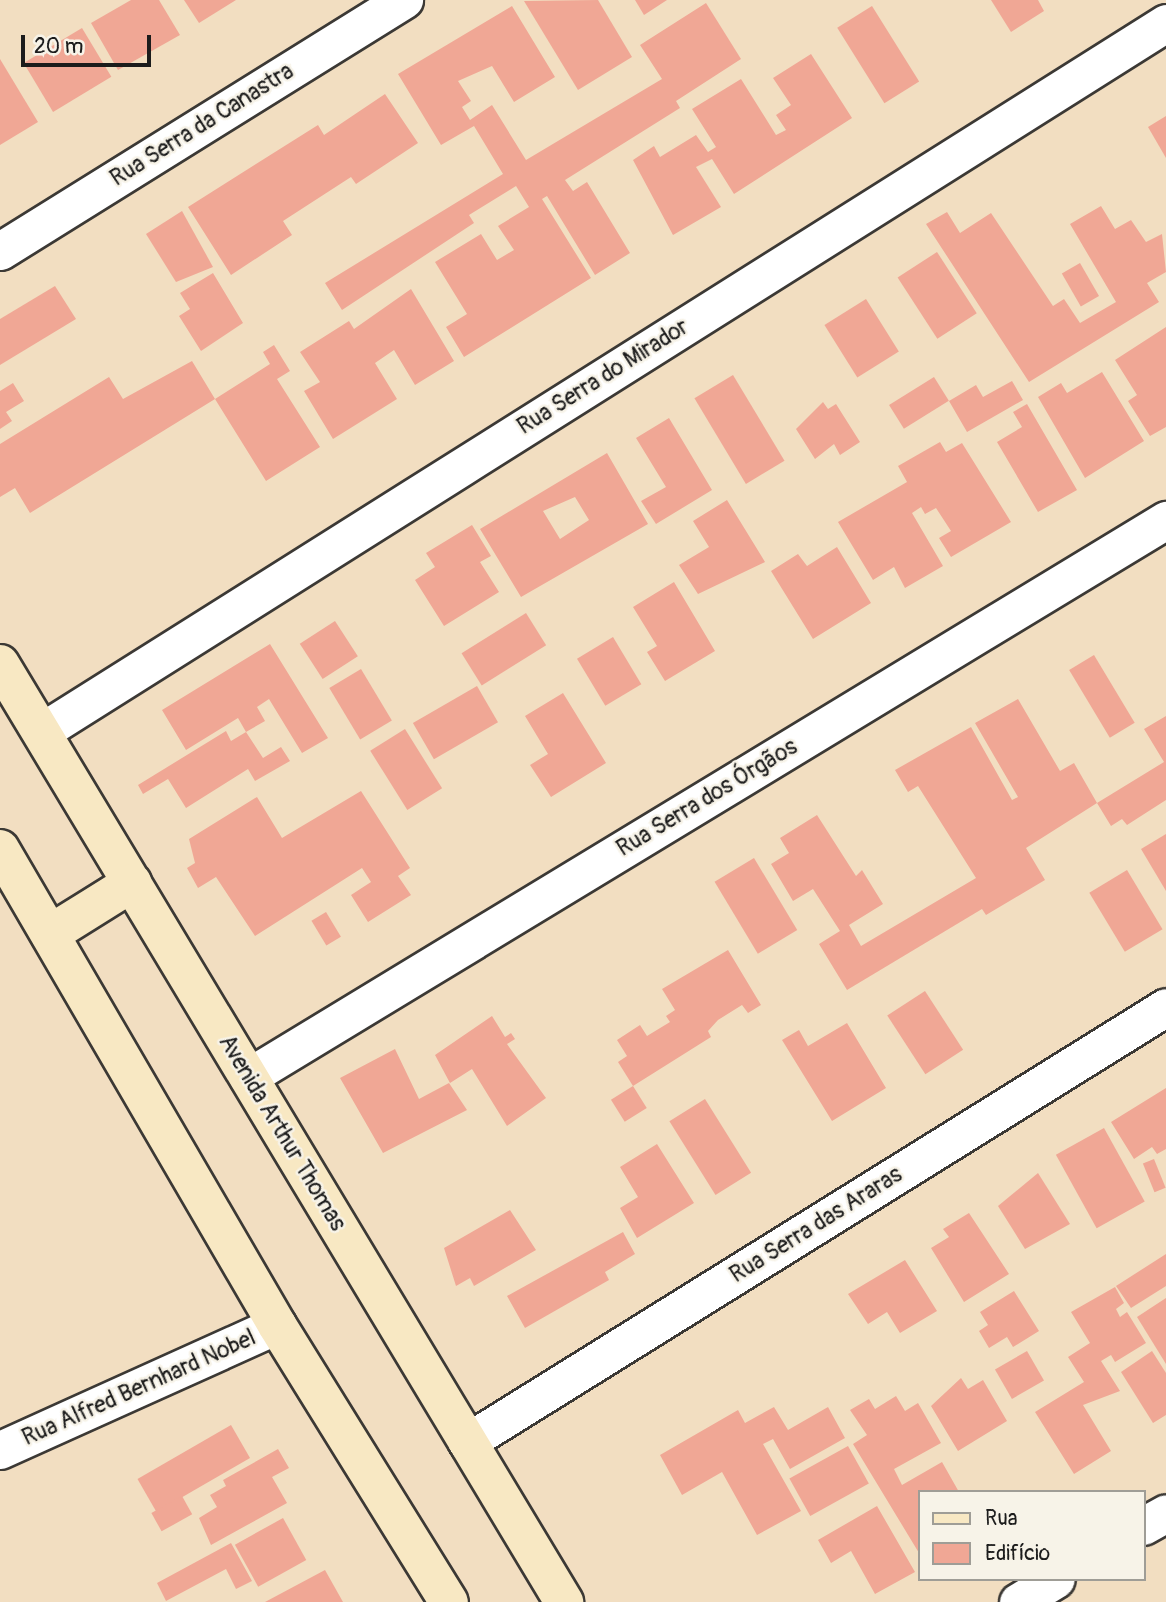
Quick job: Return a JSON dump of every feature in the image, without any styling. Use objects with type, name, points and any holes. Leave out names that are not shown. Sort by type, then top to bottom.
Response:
[{"type":"main road","name":"Avenida Arthur Thomas","points":[[0,664],[564,1602]]},
{"type":"main road","points":[[0,849],[278,1325],[449,1602]]},
{"type":"main road","points":[[50,934],[132,883]]},
{"type":"street","name":"Rua Serra da Canastra","points":[[0,251],[404,0]]},
{"type":"street","name":"Rua Serra do Mirador","points":[[41,732],[1166,23]]},
{"type":"street","name":"Rua Serra dos Órgãos","points":[[248,1077],[1166,520]]},
{"type":"street","name":"Rua Serra das Araras","points":[[467,1442],[1166,1007]]},
{"type":"street","name":"Rua Alfred Bernhard Nobel","points":[[0,1450],[278,1325]]},
{"type":"street","points":[[1145,1526],[1166,1513]]},
{"type":"street","points":[[1018,1602],[1053,1581]]},
{"type":"building","points":[[131,0],[159,0],[180,35],[118,70],[91,23]]},
{"type":"building","points":[[184,0],[236,0],[199,23]]},
{"type":"building","points":[[598,0],[632,57],[578,90],[524,1]]},
{"type":"building","points":[[635,0],[667,0],[644,15]]},
{"type":"building","points":[[991,0],[1038,0],[1044,11],[1011,32]]},
{"type":"building","points":[[706,3],[741,59],[676,101],[680,108],[565,180],[573,191],[587,182],[630,253],[595,275],[547,196],[542,199],[591,278],[464,357],[446,327],[467,314],[435,262],[481,234],[497,260],[514,250],[498,226],[529,207],[516,186],[469,215],[474,223],[342,310],[325,283],[503,174],[474,126],[441,145],[398,74],[512,6],[555,77],[514,102],[492,66],[458,81],[471,101],[462,107],[470,120],[492,105],[526,160],[662,79],[640,45]]},
{"type":"building","points":[[872,6],[919,81],[884,103],[837,28]]},
{"type":"building","points":[[82,28],[111,77],[53,112],[24,63]]},
{"type":"building","points":[[811,54],[852,118],[734,194],[712,159],[696,167],[721,207],[673,235],[633,160],[654,146],[660,157],[696,135],[708,152],[716,147],[692,109],[741,79],[776,135],[786,130],[776,115],[791,105],[773,78]]},
{"type":"building","points":[[0,59],[38,122],[0,145]]},
{"type":"building","points":[[385,94],[418,143],[356,184],[351,177],[283,221],[292,235],[231,275],[188,207],[318,125],[324,135]]},
{"type":"building","points":[[1166,116],[1166,158],[1148,127]]},
{"type":"building","points":[[1101,206],[1115,229],[1131,220],[1146,242],[1162,234],[1166,272],[1147,283],[1159,302],[1029,382],[926,224],[947,212],[960,233],[991,213],[1053,306],[1064,299],[1080,323],[1116,302],[1070,224]]},
{"type":"building","points":[[182,211],[213,267],[176,282],[146,234]]},
{"type":"building","points":[[937,252],[977,313],[937,339],[898,278]]},
{"type":"building","points":[[1080,263],[1099,296],[1081,306],[1062,274]]},
{"type":"building","points":[[213,273],[243,323],[201,351],[179,316],[190,309],[180,293]]},
{"type":"building","points":[[55,286],[76,319],[0,365],[0,319]]},
{"type":"building","points":[[411,289],[454,361],[415,385],[394,350],[375,363],[397,399],[333,439],[304,391],[320,382],[300,352],[349,321],[354,329]]},
{"type":"building","points":[[866,299],[899,352],[857,378],[824,325]]},
{"type":"building","points":[[1166,327],[1166,427],[1150,436],[1128,401],[1137,395],[1115,360]]},
{"type":"building","points":[[274,345],[290,371],[277,379],[320,447],[266,481],[215,399],[270,364],[263,352]]},
{"type":"building","points":[[192,361],[215,399],[30,513],[15,488],[0,497],[0,444],[109,377],[123,399]]},
{"type":"building","points":[[1102,372],[1144,441],[1085,478],[1038,397],[1061,383],[1067,393]]},
{"type":"building","points":[[733,375],[785,461],[746,484],[694,398]]},
{"type":"building","points":[[934,377],[949,401],[904,429],[889,405]]},
{"type":"building","points":[[1012,381],[1023,400],[967,432],[949,401],[976,385],[983,397]]},
{"type":"building","points":[[13,383],[24,401],[6,412],[12,421],[0,429],[0,391]]},
{"type":"building","points":[[823,402],[828,409],[836,404],[860,442],[840,455],[834,444],[815,459],[796,429]]},
{"type":"building","points":[[1027,404],[1077,490],[1038,512],[997,442],[1022,427],[1013,412]]},
{"type":"building","points":[[669,418],[712,490],[656,524],[641,501],[666,487],[636,438]]},
{"type":"building","points":[[940,442],[946,452],[962,443],[1011,522],[951,557],[939,538],[951,531],[936,508],[925,514],[921,507],[912,513],[943,566],[905,588],[894,567],[873,580],[838,522],[907,482],[898,466]]},
{"type":"building","points":[[607,453],[648,524],[521,597],[480,529]],"holes":[[[575,497],[589,520],[560,539],[543,511]]]},
{"type":"building","points":[[727,500],[765,562],[698,594],[679,565],[709,547],[693,521]]},
{"type":"building","points":[[472,525],[491,556],[480,562],[499,592],[444,626],[415,580],[435,567],[426,553]]},
{"type":"building","points":[[837,547],[871,603],[813,639],[771,571],[798,554],[807,566]]},
{"type":"building","points":[[674,582],[715,651],[665,681],[647,652],[657,646],[633,607]]},
{"type":"building","points":[[526,613],[546,645],[482,685],[462,653]]},
{"type":"building","points":[[335,621],[358,656],[323,679],[300,644]]},
{"type":"building","points":[[613,637],[641,684],[605,706],[577,659]]},
{"type":"building","points":[[270,644],[328,738],[302,753],[269,699],[257,707],[265,721],[246,732],[238,718],[186,750],[162,710]]},
{"type":"building","points":[[1094,655],[1135,723],[1110,738],[1069,670]]},
{"type":"building","points":[[361,669],[392,720],[360,739],[329,688]]},
{"type":"building","points":[[477,686],[498,722],[434,759],[413,723]]},
{"type":"building","points":[[563,693],[606,763],[551,797],[530,765],[548,754],[525,716]]},
{"type":"building","points":[[1018,699],[1060,771],[1074,763],[1097,803],[1026,848],[1045,880],[986,915],[982,909],[847,990],[819,944],[840,931],[813,889],[793,901],[771,864],[789,853],[780,838],[817,815],[856,876],[862,870],[883,904],[849,925],[861,946],[976,878],[918,786],[908,792],[895,770],[971,727],[1012,800],[1018,797],[975,723]]},
{"type":"building","points":[[1166,716],[1166,800],[1127,825],[1122,819],[1111,826],[1097,803],[1164,762],[1144,729]]},
{"type":"building","points":[[405,729],[442,788],[407,810],[370,751]]},
{"type":"building","points":[[226,731],[231,741],[246,732],[263,758],[281,747],[290,761],[255,781],[248,769],[186,808],[168,779],[143,794],[138,785]]},
{"type":"building","points":[[361,791],[410,868],[398,876],[411,895],[368,922],[351,895],[371,882],[362,868],[255,936],[216,877],[198,888],[187,868],[195,863],[189,839],[257,797],[282,838]]},
{"type":"building","points":[[1166,834],[1166,891],[1141,849]]},
{"type":"building","points":[[754,858],[797,930],[758,954],[715,882]]},
{"type":"building","points":[[1127,870],[1163,929],[1125,952],[1089,893]]},
{"type":"building","points":[[326,912],[341,937],[326,946],[311,921]]},
{"type":"building","points":[[728,950],[761,1005],[748,1013],[742,1005],[718,1020],[708,1031],[711,1037],[633,1086],[618,1062],[627,1056],[617,1040],[640,1025],[647,1036],[670,1022],[666,1016],[675,1010],[662,989]]},
{"type":"building","points":[[925,991],[963,1050],[925,1074],[887,1016]]},
{"type":"building","points":[[492,1016],[505,1037],[511,1033],[515,1039],[507,1044],[546,1098],[507,1126],[472,1069],[450,1083],[435,1055]]},
{"type":"building","points":[[847,1023],[886,1088],[832,1121],[782,1040],[799,1030],[808,1046]]},
{"type":"building","points":[[395,1049],[419,1099],[449,1083],[467,1110],[383,1153],[340,1078]]},
{"type":"building","points":[[633,1086],[647,1108],[625,1122],[611,1100]]},
{"type":"building","points":[[1166,1088],[1166,1149],[1157,1154],[1152,1147],[1134,1159],[1111,1122]]},
{"type":"building","points":[[705,1099],[751,1173],[715,1195],[669,1121]]},
{"type":"building","points":[[1104,1128],[1145,1201],[1097,1228],[1056,1155]]},
{"type":"building","points":[[657,1144],[694,1203],[637,1238],[620,1208],[638,1197],[620,1167]]},
{"type":"building","points":[[1154,1159],[1166,1188],[1154,1192],[1143,1163]]},
{"type":"building","points":[[1038,1173],[1070,1224],[1025,1249],[998,1206]]},
{"type":"building","points":[[510,1210],[536,1250],[474,1286],[470,1278],[456,1286],[444,1248]]},
{"type":"building","points":[[969,1213],[1009,1274],[964,1302],[931,1248],[949,1237],[943,1229]]},
{"type":"building","points":[[623,1232],[635,1254],[605,1272],[609,1280],[525,1328],[507,1296]]},
{"type":"building","points":[[1166,1254],[1166,1286],[1131,1308],[1116,1286]]},
{"type":"building","points":[[905,1260],[937,1311],[900,1333],[887,1312],[868,1324],[848,1294]]},
{"type":"building","points":[[1115,1287],[1124,1303],[1116,1309],[1120,1317],[1127,1312],[1146,1343],[1115,1362],[1111,1355],[1101,1361],[1120,1391],[1083,1405],[1111,1451],[1074,1474],[1035,1412],[1084,1382],[1068,1357],[1090,1343],[1071,1312]]},
{"type":"building","points":[[1014,1291],[1039,1331],[1013,1347],[1007,1337],[989,1348],[979,1331],[988,1325],[980,1312]]},
{"type":"building","points":[[1166,1298],[1166,1364],[1137,1317]]},
{"type":"building","points":[[1027,1351],[1044,1380],[1012,1399],[995,1370]]},
{"type":"building","points":[[1152,1351],[1166,1373],[1166,1415],[1153,1423],[1121,1372]]},
{"type":"building","points":[[961,1378],[968,1389],[983,1380],[1007,1421],[958,1451],[931,1406]]},
{"type":"building","points":[[896,1396],[905,1411],[918,1403],[941,1443],[894,1469],[902,1485],[942,1462],[958,1490],[918,1490],[918,1551],[853,1444],[867,1435],[850,1410],[869,1399],[875,1409]]},
{"type":"building","points":[[774,1407],[788,1430],[828,1407],[845,1438],[790,1469],[773,1439],[763,1444],[801,1511],[757,1535],[722,1472],[682,1495],[660,1455],[738,1410],[745,1423]]},
{"type":"building","points":[[231,1425],[250,1458],[156,1512],[137,1479]]},
{"type":"building","points":[[848,1446],[869,1484],[810,1516],[789,1478]]},
{"type":"building","points":[[278,1449],[289,1468],[272,1477],[287,1503],[211,1545],[199,1518],[217,1507],[210,1495],[226,1486],[223,1480]]},
{"type":"building","points":[[182,1496],[192,1514],[162,1531],[151,1513]]},
{"type":"building","points":[[877,1506],[915,1572],[875,1594],[851,1551],[831,1563],[818,1540]]},
{"type":"building","points":[[283,1518],[306,1560],[258,1587],[235,1545]]},
{"type":"building","points":[[231,1543],[252,1581],[236,1589],[226,1569],[166,1601],[157,1583]]},
{"type":"building","points":[[325,1570],[343,1602],[265,1602]]}]
